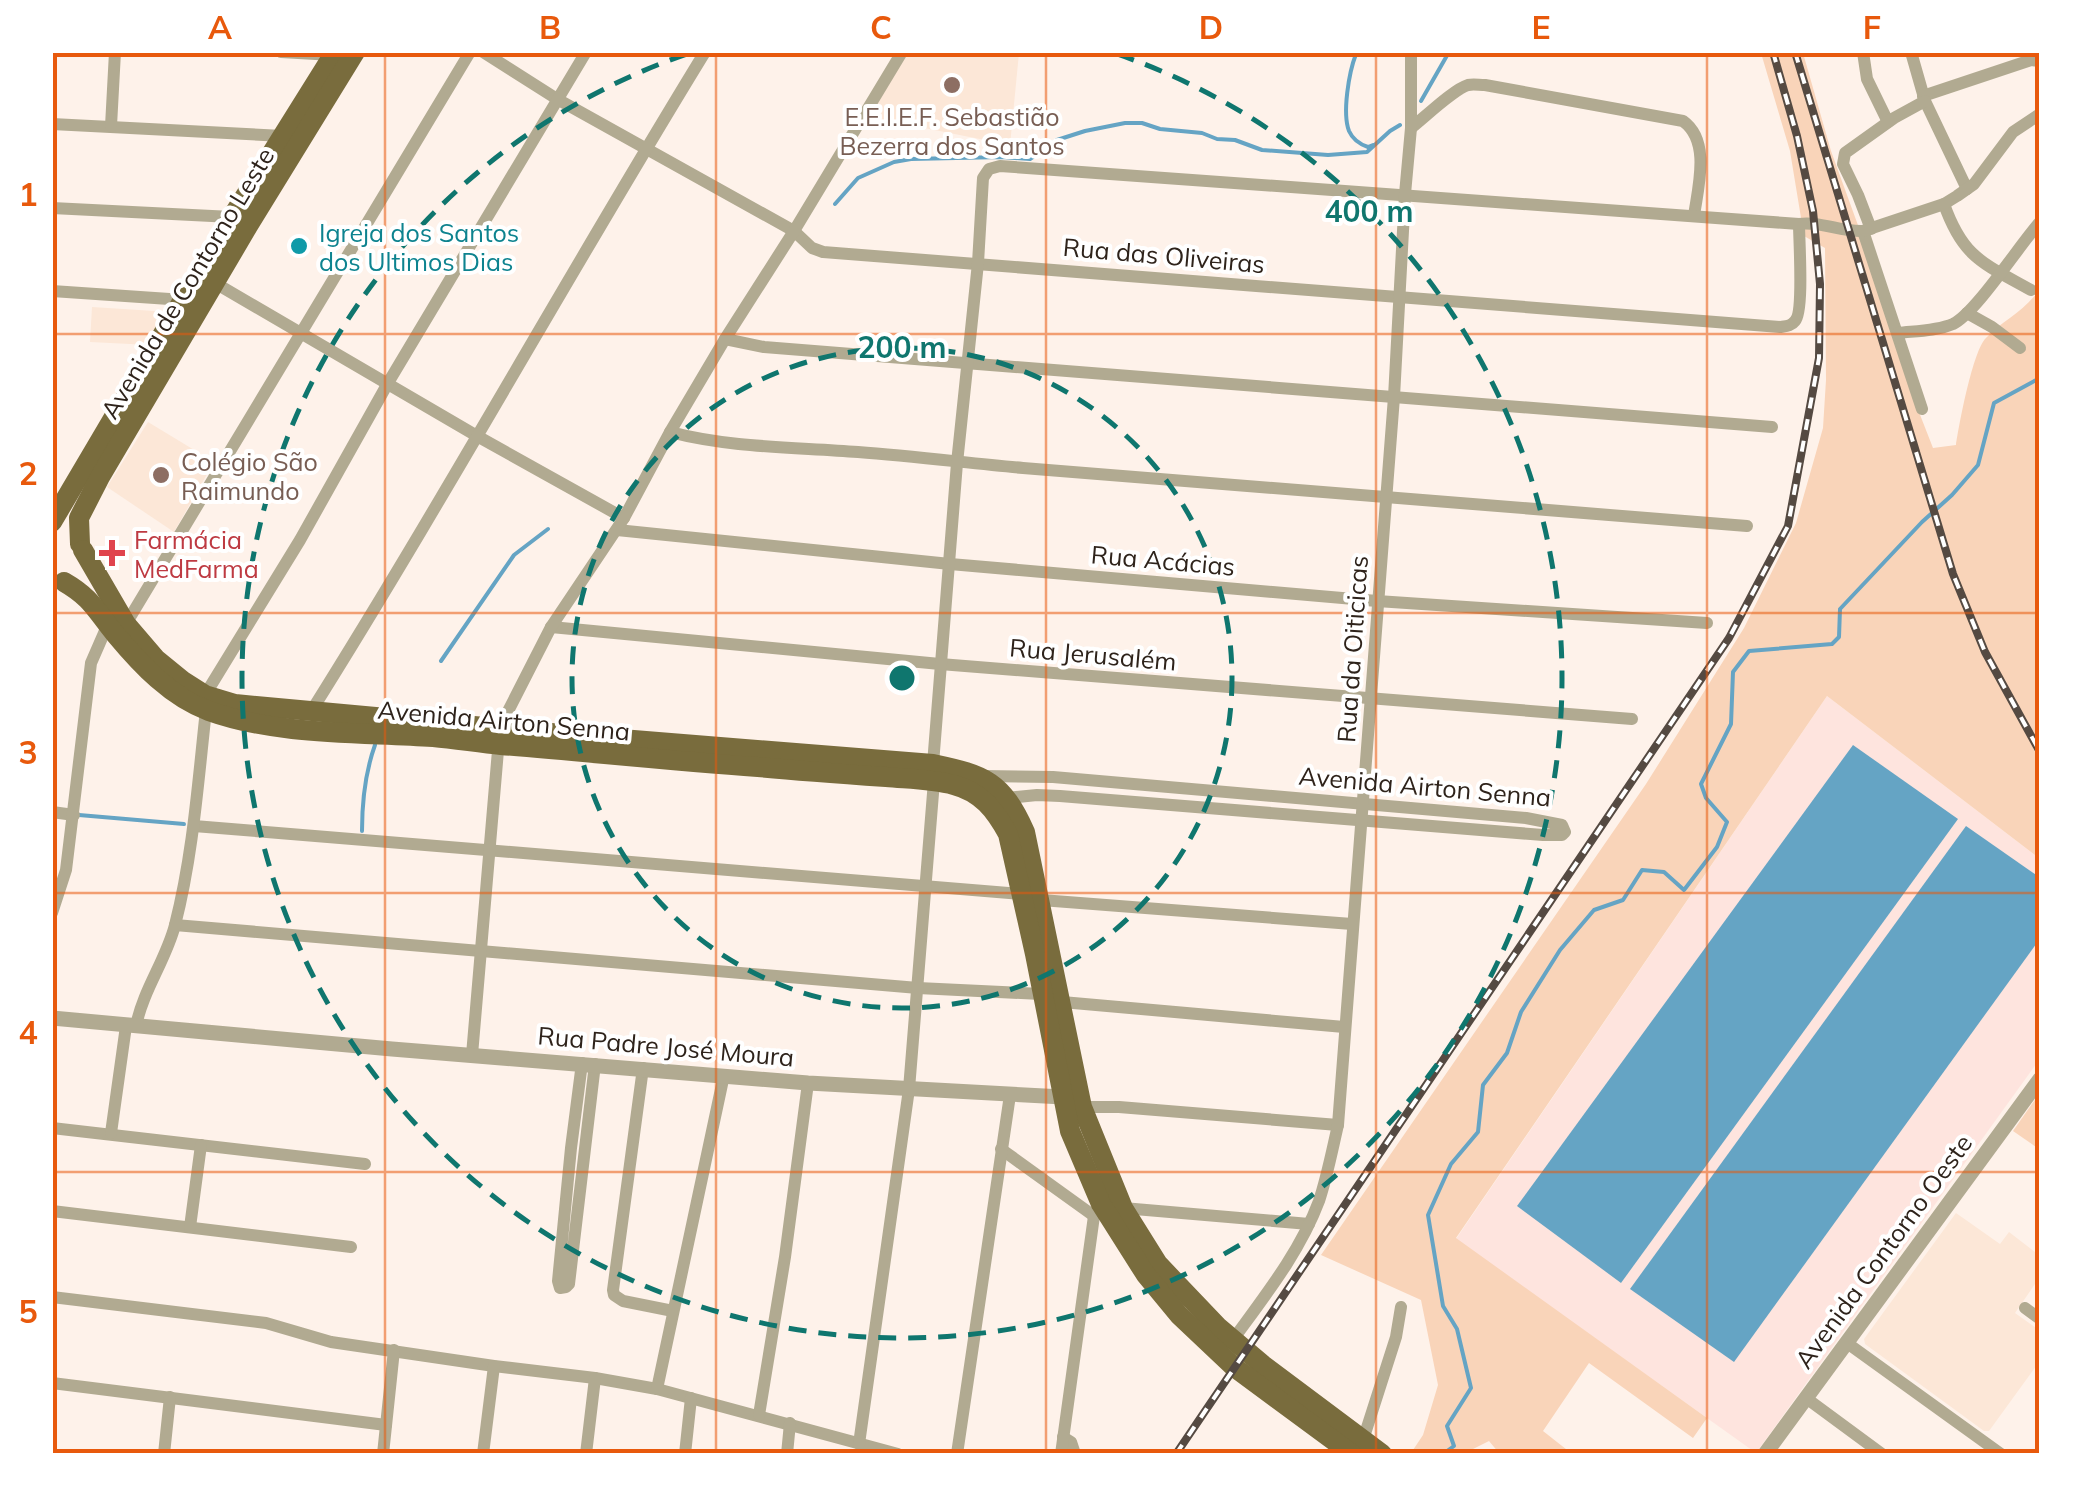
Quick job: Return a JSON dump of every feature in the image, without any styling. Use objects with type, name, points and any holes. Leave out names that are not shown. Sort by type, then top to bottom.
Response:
[{"type":"main road","name":"Avenida de Contorno Leste","points":[[56,581],[72,579],[82,566],[79,518],[86,504],[355,52]]},
{"type":"main road","name":"Avenida de Contorno Leste","points":[[52,522],[232,217],[334,54]]},
{"type":"main road","points":[[52,534],[66,534],[82,547]]},
{"type":"main road","name":"Avenida Airton Senna","points":[[82,547],[117,624],[151,672],[171,690],[263,725],[438,738],[500,736]]},
{"type":"main road","name":"Avenida Airton Senna","points":[[56,581],[82,592],[117,624]]},
{"type":"main road","name":"Avenida Airton Senna","points":[[205,702],[312,710],[746,766],[980,776],[991,782],[997,800]]},
{"type":"main road","name":"Avenida Airton Senna","points":[[934,773],[997,800]]},
{"type":"main road","points":[[997,800],[1030,897],[1042,951],[1062,1002],[1082,1107],[1124,1208],[1158,1264],[1190,1299],[1232,1341],[1358,1447]]},
{"type":"main road","points":[[1042,951],[1041,994],[1062,1098],[1098,1210],[1178,1315],[1234,1367],[1327,1446],[1358,1447],[1382,1454]]},
{"type":"street","points":[[111,126],[115,52]]},
{"type":"street","points":[[281,52],[334,54]]},
{"type":"street","points":[[52,912],[66,870],[90,663],[301,333],[470,52]]},
{"type":"street","name":"Rua das Oliveiras","points":[[483,52],[557,100],[794,231],[812,248],[823,252],[1791,325],[1800,308],[1799,224]]},
{"type":"street","points":[[111,1133],[131,1026],[175,924],[194,826],[205,702],[388,383],[586,52]]},
{"type":"street","points":[[312,710],[396,576],[705,52]]},
{"type":"street","points":[[472,1055],[500,736],[551,628],[621,524],[724,339],[902,52]]},
{"type":"street","name":"Rua da Oiticicas","points":[[1232,1341],[1276,1280],[1309,1224],[1338,1125],[1394,397],[1412,128],[1412,52]]},
{"type":"street","points":[[1863,52],[1867,79],[1888,122]]},
{"type":"street","points":[[1912,52],[1924,99],[1967,189]]},
{"type":"street","points":[[1922,409],[1843,159],[1849,149],[1924,99],[2031,60],[2040,61]]},
{"type":"street","points":[[1412,128],[1454,92],[1485,85],[1683,121],[1691,127],[1700,153],[1694,216]]},
{"type":"street","points":[[859,1444],[910,1089],[957,462],[978,263],[982,178],[989,169],[1000,166],[1799,224],[1814,222],[1849,231],[1867,230],[1944,204],[1982,175],[2006,140],[2040,114]]},
{"type":"street","points":[[52,124],[283,136]]},
{"type":"street","points":[[1944,204],[1954,232],[1964,246],[1979,260],[2031,290]]},
{"type":"street","points":[[52,208],[232,217]]},
{"type":"street","points":[[1898,334],[1952,324],[1966,313],[2040,222]]},
{"type":"street","name":"Rua Acácias","points":[[215,283],[621,524],[950,564],[1377,601],[1707,623]]},
{"type":"street","points":[[52,291],[184,300]]},
{"type":"street","points":[[1966,313],[2020,348]]},
{"type":"street","points":[[724,339],[764,347],[1772,427]]},
{"type":"street","points":[[670,432],[770,447],[1748,526]]},
{"type":"street","name":"Rua Jerusalém","points":[[551,628],[940,664],[1632,719]]},
{"type":"street","name":"Avenida Airton Senna","points":[[980,776],[1053,777],[1194,798],[1361,819],[1543,835],[1565,832],[1556,822],[1362,804],[1194,798],[1037,795],[997,800]]},
{"type":"street","points":[[52,812],[74,814]]},
{"type":"street","points":[[194,826],[1352,924]]},
{"type":"street","points":[[175,924],[918,988],[1041,994]]},
{"type":"street","points":[[1062,1002],[1344,1027]]},
{"type":"street","name":"Rua Padre José Moura","points":[[52,1018],[808,1083],[1062,1098]]},
{"type":"street","points":[[569,1229],[589,1064]]},
{"type":"street","points":[[644,1068],[614,1295],[673,1311]]},
{"type":"street","points":[[657,1389],[724,1075]]},
{"type":"street","name":"Avenida Contorno Oeste","points":[[1766,1454],[2040,1078]]},
{"type":"street","points":[[760,1416],[808,1083]]},
{"type":"street","points":[[958,1454],[1010,1095]]},
{"type":"street","points":[[1082,1107],[1338,1125]]},
{"type":"street","points":[[52,1128],[365,1164]]},
{"type":"street","points":[[190,1226],[201,1145]]},
{"type":"street","points":[[1001,1149],[1098,1210],[1062,1454]]},
{"type":"street","points":[[1124,1208],[1309,1224]]},
{"type":"street","points":[[52,1211],[351,1246]]},
{"type":"street","points":[[52,1297],[266,1323],[331,1342],[657,1389],[898,1454]]},
{"type":"street","points":[[1358,1447],[1396,1337],[1401,1307]]},
{"type":"street","points":[[2025,1308],[2040,1319]]},
{"type":"street","points":[[1847,1343],[2002,1454]]},
{"type":"street","points":[[383,1454],[394,1350]]},
{"type":"street","points":[[483,1454],[494,1366]]},
{"type":"street","points":[[586,1454],[596,1378]]},
{"type":"street","points":[[52,1382],[386,1425]]},
{"type":"street","points":[[164,1454],[170,1397]]},
{"type":"street","points":[[684,1454],[691,1398]]},
{"type":"street","points":[[1806,1398],[1882,1454]]},
{"type":"street","points":[[787,1454],[790,1423]]},
{"type":"street","points":[[1063,1437],[1070,1442],[1074,1454]]},
{"type":"shaded area","name":"E.E.I.E.F. Sebastião Bezerra dos Santos","points":[[908,53],[1019,53],[1010,145],[869,117]]},
{"type":"shaded area","points":[[1761,53],[1803,53],[1831,151],[1933,448],[1956,445],[1967,388],[1981,345],[2039,290],[2039,858],[1827,696],[1456,1238],[1707,1418],[1693,1438],[1589,1363],[1543,1431],[1571,1453],[1499,1453],[1489,1441],[1465,1453],[1411,1453],[1423,1435],[1438,1385],[1421,1300],[1321,1255],[1646,784],[1744,628],[1796,523],[1823,428],[1825,248],[1804,236],[1790,151]]},
{"type":"shaded area","points":[[92,307],[170,312],[150,345],[90,342]]},
{"type":"shaded area","name":"Colégio São Raimundo","points":[[148,422],[214,462],[174,532],[107,487]]},
{"type":"shaded area","points":[[1827,696],[2039,858],[2039,1060],[1756,1453],[1456,1239]]},
{"type":"shaded area","points":[[2039,1094],[2039,1149],[2013,1131]]},
{"type":"shaded area","points":[[1956,1213],[2000,1244],[2009,1232],[2039,1255],[2039,1283],[2015,1313],[2039,1330],[2039,1362],[1989,1431],[1865,1344],[1864,1339]]},
{"type":"water","points":[[1853,745],[1958,819],[1621,1283],[1517,1206]]},
{"type":"water","points":[[1966,826],[2039,877],[2039,940],[1734,1362],[1630,1289]]},
{"type":"waterway","points":[[1421,101],[1449,52]]},
{"type":"waterway","points":[[1356,54],[1347,92],[1347,123],[1357,141],[1368,147],[1373,145]]},
{"type":"waterway","points":[[835,204],[858,178],[894,162],[1030,159],[1057,140],[1125,123],[1202,133],[1262,150],[1328,155],[1367,152],[1400,125]]},
{"type":"waterway","points":[[1443,1454],[1454,1446],[1447,1426],[1471,1388],[1457,1329],[1443,1306],[1428,1215],[1451,1164],[1478,1132],[1483,1085],[1507,1053],[1521,1012],[1560,950],[1594,910],[1623,900],[1642,870],[1664,872],[1684,890],[1717,847],[1727,822],[1706,798],[1701,784],[1731,724],[1733,672],[1749,651],[1832,644],[1839,637],[1840,609],[1978,465],[1994,403],[2040,378]]},
{"type":"waterway","points":[[441,661],[514,555],[548,529]]},
{"type":"waterway","points":[[362,831],[365,788],[375,745]]},
{"type":"waterway","points":[[79,815],[184,824]]},
{"type":"railway","points":[[1176,1454],[1729,638],[1788,526],[1819,358],[1820,284],[1813,211],[1773,52]]},
{"type":"railway","points":[[1795,52],[1953,574],[1985,652],[2040,752]]},
{"type":"place","name":"E.E.I.E.F. Sebastião Bezerra dos Santos","points":[[952,85]]},
{"type":"place","name":"Igreja dos Santos dos Ultimos Dias","points":[[299,246]]},
{"type":"place","name":"Colégio São Raimundo","points":[[161,475]]},
{"type":"place","name":"Farmácia MedFarma","points":[[112,553]]}]
